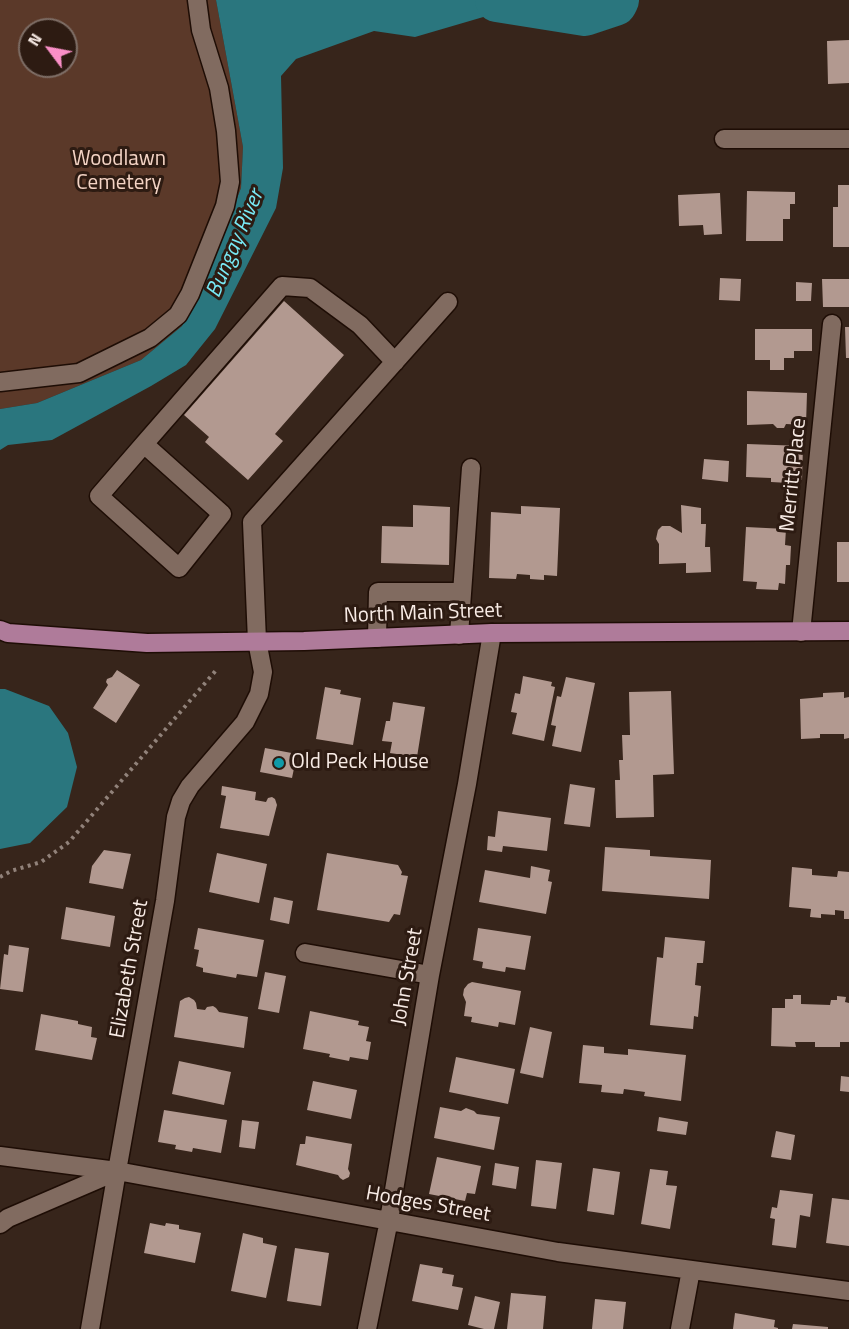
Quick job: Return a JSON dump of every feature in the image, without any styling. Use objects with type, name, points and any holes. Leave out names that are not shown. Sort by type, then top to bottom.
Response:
[{"type":"main road","name":"North Main Street","points":[[0,630],[8,633],[147,643],[257,642],[492,633],[849,631]]},
{"type":"street","points":[[0,382],[78,373],[150,338],[178,315],[190,294],[225,207],[230,182],[226,131],[219,88],[201,30],[197,0]]},
{"type":"street","points":[[724,139],[849,139]]},
{"type":"street","points":[[222,514],[179,568],[99,495],[282,286],[310,288],[360,325],[395,362]]},
{"type":"street","points":[[144,444],[222,514],[252,522],[448,302]]},
{"type":"street","name":"Merritt Place","points":[[801,632],[832,324]]},
{"type":"street","points":[[459,635],[471,468]]},
{"type":"street","name":"Elizabeth Street","points":[[90,1329],[165,901],[176,817],[181,801],[190,786],[245,722],[259,694],[263,672],[257,642],[252,522]]},
{"type":"street","points":[[377,638],[378,592],[462,592]]},
{"type":"street","name":"John Street","points":[[367,1329],[389,1220],[430,975],[467,784],[492,633]]},
{"type":"street","points":[[305,953],[430,975]]},
{"type":"street","name":"Hodges Street","points":[[0,1155],[117,1171],[558,1252],[849,1291]]},
{"type":"street","points":[[0,1224],[8,1218],[117,1171]]},
{"type":"street","points":[[680,1329],[691,1270]]},
{"type":"path","points":[[0,877],[40,862],[69,842],[218,668]]},
{"type":"green space","name":"Woodlawn Cemetery","points":[[0,0],[216,0],[243,147],[241,188],[203,285],[182,326],[141,360],[37,403],[0,409]]},
{"type":"water","points":[[216,0],[608,0],[631,12],[616,26],[594,31],[543,29],[497,13],[415,37],[374,31],[296,59],[281,76],[283,168],[276,208],[215,329],[186,365],[151,386],[52,440],[8,445],[0,450],[0,409],[37,403],[141,360],[182,326],[203,285],[241,188],[243,147]]},
{"type":"water","points":[[0,689],[49,706],[68,733],[77,767],[67,807],[30,843],[0,849]]},
{"type":"building","points":[[849,40],[849,83],[828,84],[827,41]]},
{"type":"building","points":[[838,185],[849,185],[849,247],[833,247],[833,207],[838,207]]},
{"type":"building","points":[[747,191],[795,192],[795,204],[790,204],[790,219],[783,219],[783,241],[746,241]]},
{"type":"building","points":[[720,193],[722,234],[704,235],[703,225],[679,226],[678,195]]},
{"type":"building","points":[[720,278],[741,279],[740,301],[719,300]]},
{"type":"building","points":[[822,279],[849,279],[849,307],[823,307]]},
{"type":"building","points":[[796,282],[812,283],[811,301],[796,301]]},
{"type":"building","points":[[284,301],[344,355],[275,434],[283,441],[248,480],[205,442],[209,437],[184,415]]},
{"type":"building","points":[[845,327],[849,327],[849,358],[846,358]]},
{"type":"building","points":[[755,329],[812,329],[812,351],[794,351],[794,358],[784,358],[784,370],[770,370],[770,360],[755,360]]},
{"type":"building","points":[[747,391],[807,393],[806,425],[786,424],[784,428],[777,428],[773,424],[747,425]]},
{"type":"building","points":[[747,444],[803,446],[802,480],[789,479],[789,483],[771,482],[771,478],[746,477]]},
{"type":"building","points":[[704,459],[729,461],[728,482],[702,479]]},
{"type":"building","points":[[413,505],[450,507],[449,565],[381,563],[382,526],[413,527]]},
{"type":"building","points":[[681,505],[701,508],[701,524],[706,524],[705,547],[710,547],[711,572],[686,573],[686,563],[659,564],[659,544],[656,539],[658,530],[662,526],[670,526],[682,533]]},
{"type":"building","points":[[521,506],[560,508],[557,576],[544,575],[544,580],[530,579],[530,575],[517,574],[516,579],[489,578],[491,512],[521,514]]},
{"type":"building","points":[[746,527],[786,529],[785,545],[791,546],[790,565],[786,565],[785,584],[779,583],[778,590],[756,589],[757,582],[743,581]]},
{"type":"building","points":[[837,542],[849,542],[849,582],[837,582]]},
{"type":"building","points":[[117,670],[140,685],[116,723],[93,708],[108,685],[107,679],[112,677]]},
{"type":"building","points":[[523,676],[552,682],[551,686],[555,687],[544,741],[512,734],[517,713],[511,712],[515,693],[520,694]]},
{"type":"building","points":[[566,677],[595,683],[581,752],[552,746],[556,726],[551,725],[557,696],[561,697]]},
{"type":"building","points":[[325,687],[341,690],[340,694],[361,698],[353,745],[316,739]]},
{"type":"building","points":[[671,691],[674,774],[653,775],[654,817],[616,818],[615,780],[620,780],[619,760],[623,760],[622,735],[630,735],[629,692]]},
{"type":"building","points":[[844,692],[844,698],[849,697],[849,738],[844,739],[844,734],[820,734],[820,738],[801,739],[800,699],[823,697],[823,693]]},
{"type":"building","points":[[393,702],[425,707],[417,757],[390,753],[392,742],[382,741],[386,721],[390,721]]},
{"type":"building","name":"Old Peck House","points":[[265,748],[297,754],[292,778],[260,772]]},
{"type":"building","points":[[570,784],[595,788],[590,827],[564,824]]},
{"type":"building","points":[[222,786],[256,792],[255,800],[266,802],[268,798],[275,799],[277,805],[269,836],[220,828],[226,796],[221,795]]},
{"type":"building","points":[[498,811],[551,818],[547,851],[503,846],[502,852],[487,850],[488,836],[495,837]]},
{"type":"building","points":[[605,847],[650,850],[650,856],[711,860],[709,899],[602,891]]},
{"type":"building","points":[[104,850],[131,854],[123,889],[89,883],[92,866]]},
{"type":"building","points":[[217,853],[267,864],[259,903],[209,892]]},
{"type":"building","points":[[327,853],[398,865],[402,872],[401,875],[408,876],[400,915],[394,914],[389,922],[317,910]]},
{"type":"building","points":[[531,866],[550,870],[548,881],[552,882],[546,914],[479,902],[485,870],[530,878]]},
{"type":"building","points":[[792,867],[812,869],[812,875],[837,877],[838,871],[849,872],[849,919],[844,919],[844,911],[835,910],[835,915],[821,914],[821,918],[810,917],[811,909],[789,907]]},
{"type":"building","points":[[274,897],[293,901],[289,924],[270,920]]},
{"type":"building","points":[[66,907],[115,916],[110,947],[61,939]]},
{"type":"building","points":[[198,928],[264,940],[257,977],[237,974],[236,978],[203,972],[203,968],[196,966],[199,950],[194,949]]},
{"type":"building","points":[[478,928],[531,936],[525,970],[506,967],[505,972],[482,968],[483,962],[473,960]]},
{"type":"building","points":[[665,937],[705,941],[703,963],[697,963],[695,985],[701,986],[698,1017],[694,1016],[693,1029],[650,1025],[657,957],[663,958]]},
{"type":"building","points":[[9,945],[29,948],[23,992],[0,989],[4,954],[8,955]]},
{"type":"building","points":[[265,972],[286,976],[279,1013],[258,1009]]},
{"type":"building","points":[[472,982],[521,991],[515,1025],[499,1022],[498,1027],[471,1022],[472,1017],[464,1016],[466,1002],[463,995],[464,989]]},
{"type":"building","points":[[793,995],[801,995],[801,1004],[830,1005],[831,1000],[837,1000],[837,996],[846,997],[845,1002],[849,1003],[849,1042],[840,1042],[840,1047],[815,1047],[815,1042],[795,1042],[796,1047],[771,1046],[772,1008],[785,1008],[785,999],[793,999]]},
{"type":"building","points":[[189,997],[196,1003],[197,1009],[205,1010],[213,1006],[219,1012],[248,1017],[244,1048],[174,1037],[180,1001]]},
{"type":"building","points":[[310,1011],[359,1021],[358,1025],[369,1027],[366,1041],[371,1042],[368,1060],[350,1057],[349,1061],[329,1057],[330,1054],[303,1049]]},
{"type":"building","points":[[41,1014],[78,1021],[78,1024],[92,1027],[91,1037],[97,1038],[92,1060],[35,1050]]},
{"type":"building","points":[[530,1027],[552,1032],[543,1078],[520,1073]]},
{"type":"building","points":[[583,1045],[604,1047],[604,1053],[628,1055],[628,1049],[686,1055],[681,1101],[644,1096],[645,1092],[624,1089],[623,1094],[601,1092],[602,1085],[579,1083]]},
{"type":"building","points":[[456,1057],[515,1069],[508,1104],[449,1092]]},
{"type":"building","points":[[179,1061],[231,1072],[224,1105],[172,1094]]},
{"type":"building","points":[[841,1076],[849,1077],[849,1092],[840,1091]]},
{"type":"building","points":[[313,1081],[357,1090],[351,1119],[307,1110]]},
{"type":"building","points":[[440,1107],[461,1111],[466,1108],[477,1114],[500,1117],[494,1150],[434,1138]]},
{"type":"building","points":[[164,1110],[227,1120],[221,1153],[193,1148],[192,1152],[175,1149],[176,1145],[158,1142]]},
{"type":"building","points":[[659,1117],[688,1122],[686,1135],[657,1131]]},
{"type":"building","points":[[242,1120],[259,1122],[255,1149],[239,1147]]},
{"type":"building","points":[[776,1131],[795,1135],[791,1160],[771,1157]]},
{"type":"building","points":[[306,1136],[352,1144],[349,1177],[343,1180],[338,1175],[296,1165],[300,1144],[305,1144]]},
{"type":"building","points":[[437,1157],[481,1166],[475,1194],[467,1193],[465,1201],[429,1194]]},
{"type":"building","points":[[536,1160],[562,1163],[556,1209],[531,1206]]},
{"type":"building","points":[[495,1163],[519,1167],[516,1189],[492,1185]]},
{"type":"building","points":[[593,1168],[620,1172],[614,1215],[587,1211]]},
{"type":"building","points":[[650,1169],[668,1171],[666,1185],[677,1186],[670,1229],[641,1224]]},
{"type":"building","points":[[780,1190],[813,1194],[810,1217],[800,1215],[796,1248],[772,1245],[775,1219],[770,1218],[772,1207],[777,1208]]},
{"type":"building","points":[[832,1198],[849,1200],[849,1246],[826,1243]]},
{"type":"building","points":[[150,1223],[165,1226],[166,1223],[179,1225],[179,1229],[201,1233],[195,1263],[144,1253]]},
{"type":"building","points":[[243,1233],[263,1238],[263,1243],[277,1246],[266,1298],[231,1291]]},
{"type":"building","points":[[295,1248],[329,1253],[321,1306],[287,1301]]},
{"type":"building","points":[[420,1264],[443,1268],[442,1273],[454,1275],[452,1286],[463,1288],[458,1310],[412,1301]]},
{"type":"building","points":[[511,1293],[546,1296],[543,1329],[507,1329]]},
{"type":"building","points":[[475,1296],[500,1302],[494,1329],[468,1325]]},
{"type":"building","points":[[595,1299],[626,1302],[623,1329],[592,1329]]},
{"type":"building","points":[[735,1313],[775,1320],[774,1327],[778,1329],[733,1329]]},
{"type":"building","points":[[793,1324],[828,1327],[828,1329],[792,1329]]},
{"type":"waterway","name":"Bungay River","points":[[497,0],[585,14],[615,4],[617,0]]},
{"type":"place","name":"Old Peck House","points":[[279,763]]}]
